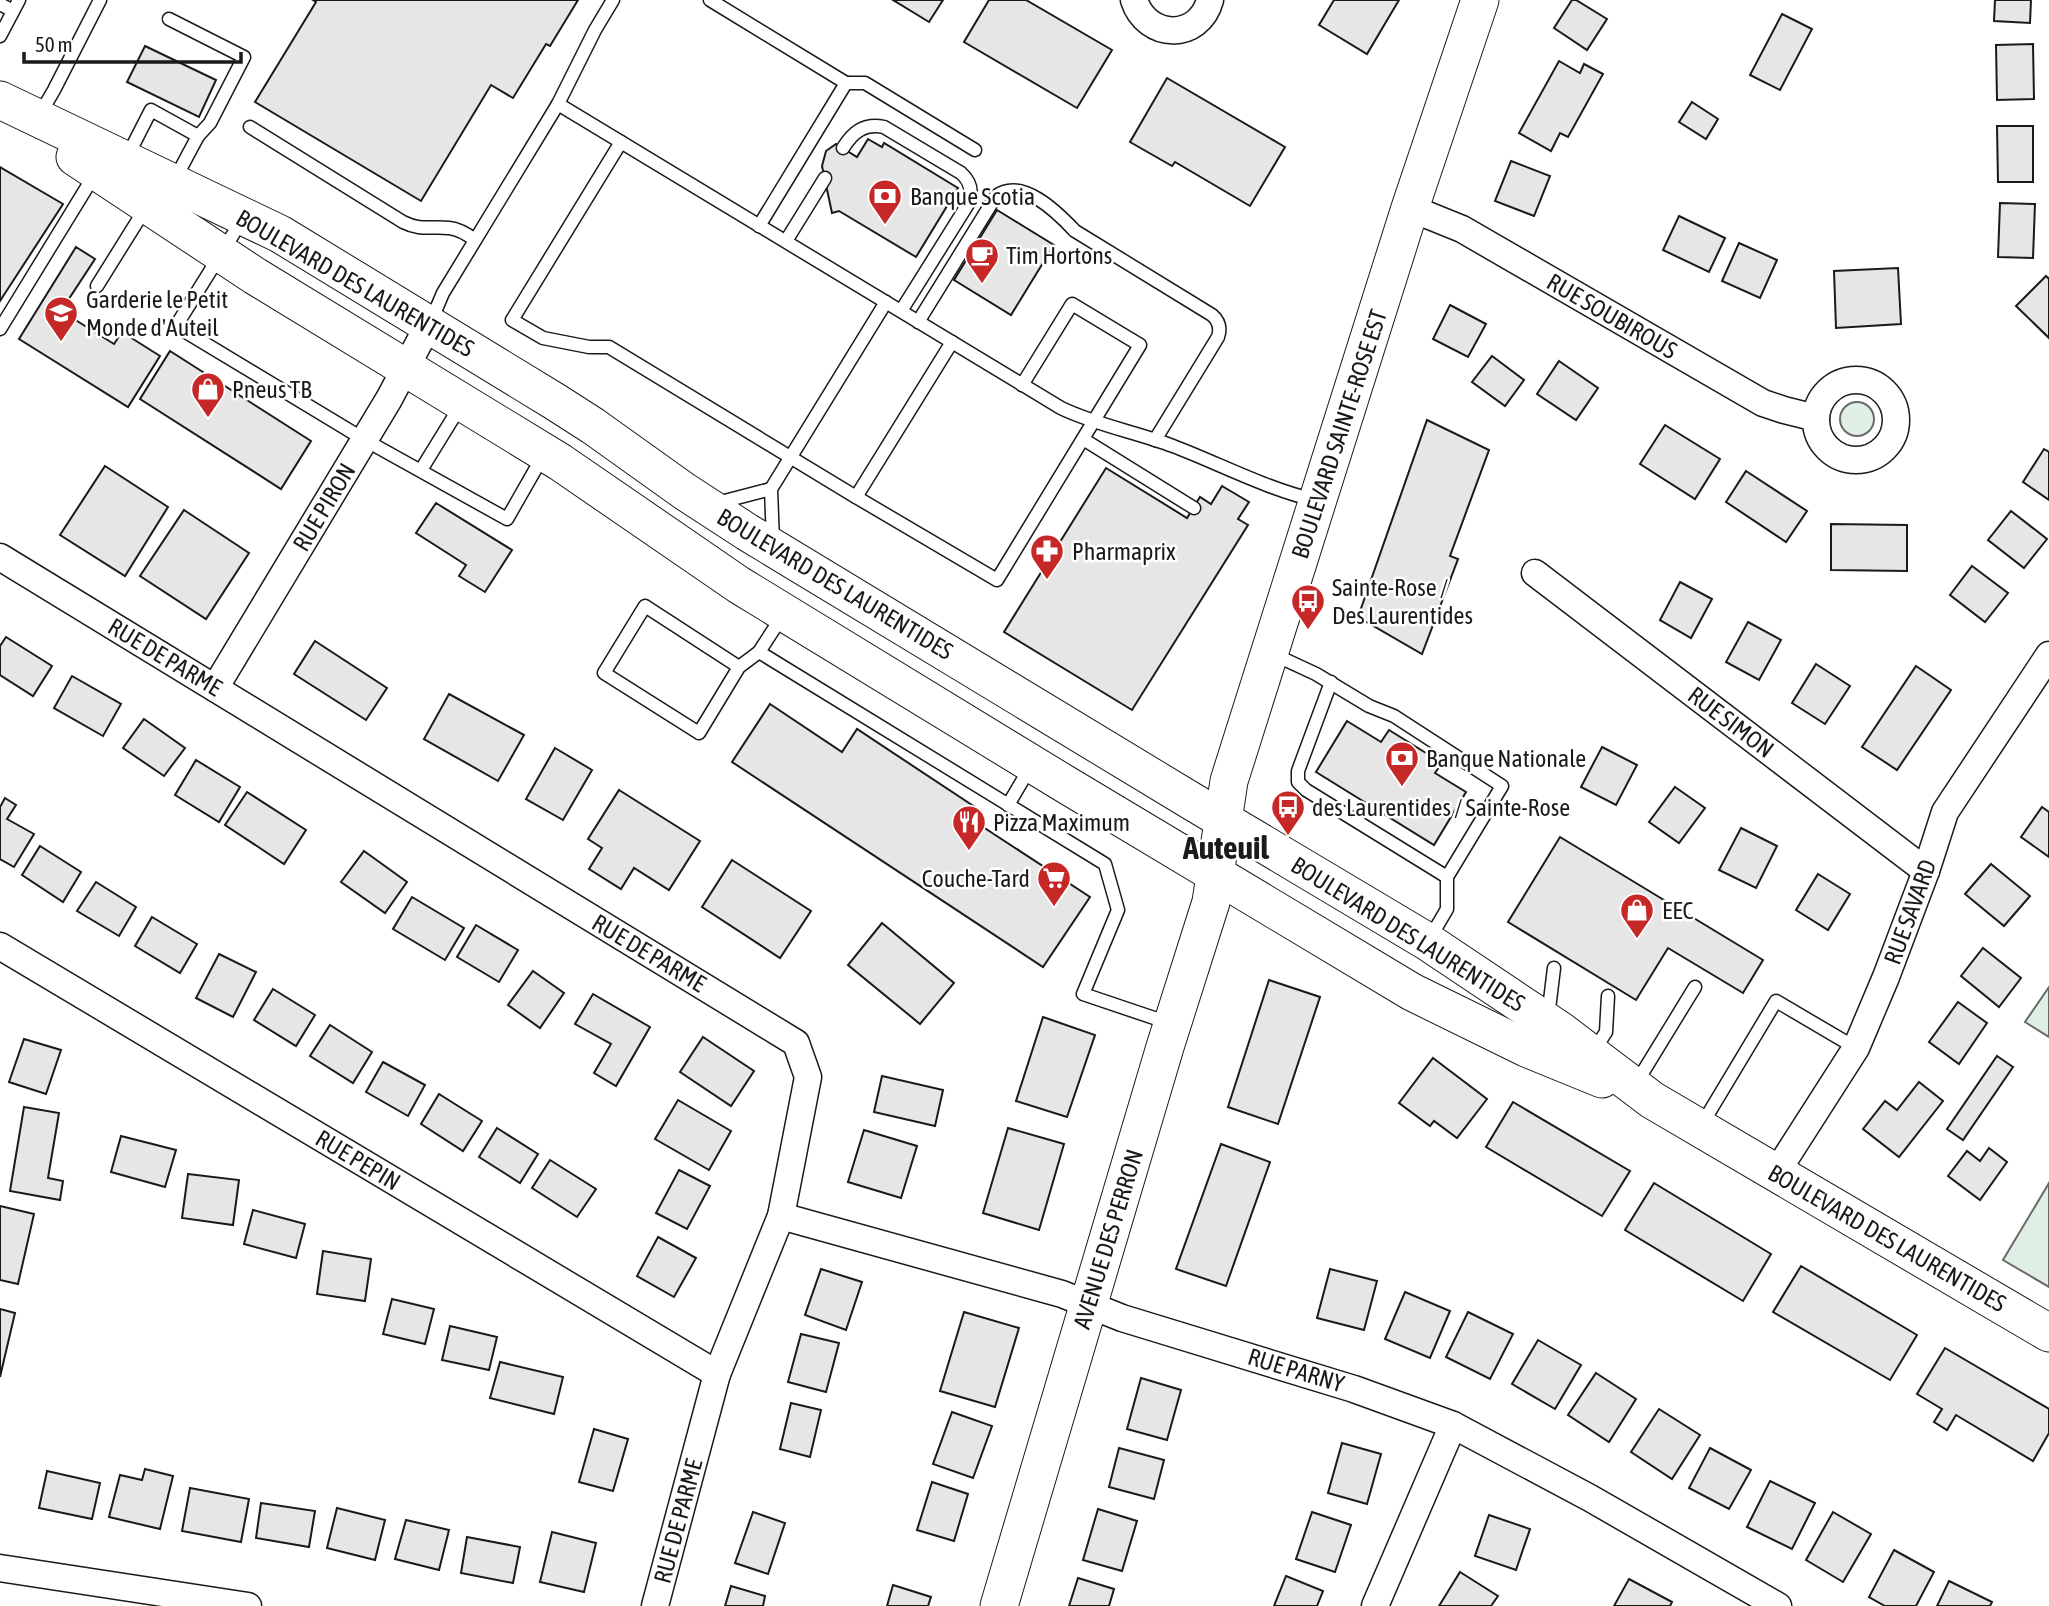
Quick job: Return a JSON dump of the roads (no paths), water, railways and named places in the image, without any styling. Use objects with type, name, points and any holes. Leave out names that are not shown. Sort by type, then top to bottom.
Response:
[{"type":"main road","name":"BOULEVARD SAINTE-ROSE EST","points":[[1215,873],[1229,781],[1410,208],[1480,0]]},
{"type":"main road","name":"BOULEVARD DES LAURENTIDES","points":[[0,100],[38,118],[111,166]]},
{"type":"main road","name":"BOULEVARD DES LAURENTIDES","points":[[0,106],[160,194],[244,217],[280,234],[429,324],[593,426],[773,548],[1428,942],[1537,1036]]},
{"type":"main road","name":"BOULEVARD DES LAURENTIDES","points":[[160,194],[221,254],[545,452],[713,568],[1032,764],[1393,981],[1537,1036],[1700,1128],[2049,1333]]},
{"type":"main road","name":"AVENUE DES PERRON","points":[[999,1606],[1172,1024],[1211,902],[1215,873]]},
{"type":"street","points":[[1134,0],[1146,21],[1158,28],[1172,31],[1186,28],[1198,21],[1207,10],[1210,0]]},
{"type":"street","name":"RUE SOUBIROUS","points":[[1410,208],[1462,229],[1763,403],[1816,418]]},
{"type":"street","name":"RUE PIRON","points":[[215,688],[365,440],[429,324]]},
{"type":"street","name":"RUE DE PARME","points":[[0,557],[796,1043],[808,1077],[781,1216],[717,1374],[655,1606]]},
{"type":"street","name":"RUE SIMON","points":[[1535,573],[1926,871]]},
{"type":"street","name":"RUE SAVARD","points":[[1776,1173],[1856,1048],[1926,871],[1945,812],[2049,655]]},
{"type":"street","name":"RUE PEPIN","points":[[0,946],[717,1374]]},
{"type":"street","name":"RUE PARNY","points":[[781,1216],[1062,1294],[1122,1318],[1354,1389],[1453,1425],[1590,1498],[1737,1596],[1778,1606]]},
{"type":"street","points":[[1375,1606],[1453,1425]]},
{"type":"street","points":[[0,1568],[248,1606]]},
{"type":"lane","points":[[38,118],[100,0]]},
{"type":"lane","points":[[429,324],[443,293],[558,104],[613,0]]},
{"type":"lane","points":[[710,0],[846,83],[865,83],[975,150]]},
{"type":"lane","points":[[0,4],[16,6],[0,36]]},
{"type":"lane","points":[[97,286],[198,135],[209,123],[244,57],[169,19]]},
{"type":"lane","points":[[759,226],[846,83]]},
{"type":"lane","points":[[558,104],[1060,408],[1155,440],[1280,491],[1318,501]]},
{"type":"lane","points":[[0,329],[150,110],[198,135]]},
{"type":"lane","points":[[843,148],[857,130],[870,126],[884,127],[961,173],[971,187],[968,204],[901,311]]},
{"type":"lane","points":[[250,127],[403,222],[422,229],[458,230],[475,240]]},
{"type":"lane","points":[[621,142],[512,320],[543,338],[589,347],[609,347],[997,580],[1140,345],[1072,304],[1022,385]]},
{"type":"lane","points":[[786,241],[825,178]]},
{"type":"lane","points":[[918,322],[996,196],[1014,189],[1026,192],[1060,214],[1075,231],[1212,315],[1219,323],[1217,337],[1155,440]]},
{"type":"lane","points":[[244,217],[176,326],[365,440],[506,519],[545,452]]},
{"type":"lane","points":[[773,548],[771,489],[886,302]]},
{"type":"lane","points":[[856,497],[952,342]]},
{"type":"lane","points":[[421,470],[463,402]]},
{"type":"lane","points":[[1083,439],[1194,508]]},
{"type":"lane","points":[[706,505],[771,489]]},
{"type":"lane","points":[[740,667],[645,606],[604,673],[699,733],[740,667],[760,652],[785,613]]},
{"type":"lane","points":[[760,652],[1105,864],[1118,910],[1083,994],[1172,1024]]},
{"type":"lane","points":[[1270,653],[1331,682],[1369,706],[1394,716],[1502,786],[1447,877],[1447,909],[1428,942]]},
{"type":"lane","points":[[1331,682],[1298,771],[1298,782],[1306,790],[1447,877]]},
{"type":"lane","points":[[1009,805],[1032,764]]},
{"type":"lane","points":[[1537,1036],[1554,968]]},
{"type":"lane","points":[[1639,1093],[1695,987]]},
{"type":"lane","points":[[1586,1063],[1606,1032],[1608,996]]},
{"type":"lane","points":[[1700,1128],[1776,1002],[1856,1048]]},
{"type":"place","name":"Banque Scotia","points":[[885,226]]},
{"type":"place","name":"Tim Hortons","points":[[982,285]]},
{"type":"place","name":"Garderie le Petit Monde d'Auteil","points":[[61,343]]},
{"type":"place","name":"Pneus TB","points":[[208,419]]},
{"type":"place","name":"Pharmaprix","points":[[1047,581]]},
{"type":"place","name":"Sainte-Rose / Des Laurentides","points":[[1308,631]]},
{"type":"place","name":"Banque Nationale","points":[[1402,788]]},
{"type":"place","name":"des Laurentides / Sainte-Rose","points":[[1288,837]]},
{"type":"place","name":"Pizza Maximum","points":[[969,852]]},
{"type":"place","name":"Couche-Tard","points":[[1054,908]]},
{"type":"place","name":"EEC","points":[[1637,940]]},
{"type":"district","name":"Auteuil","points":[[1226,847]]}]
